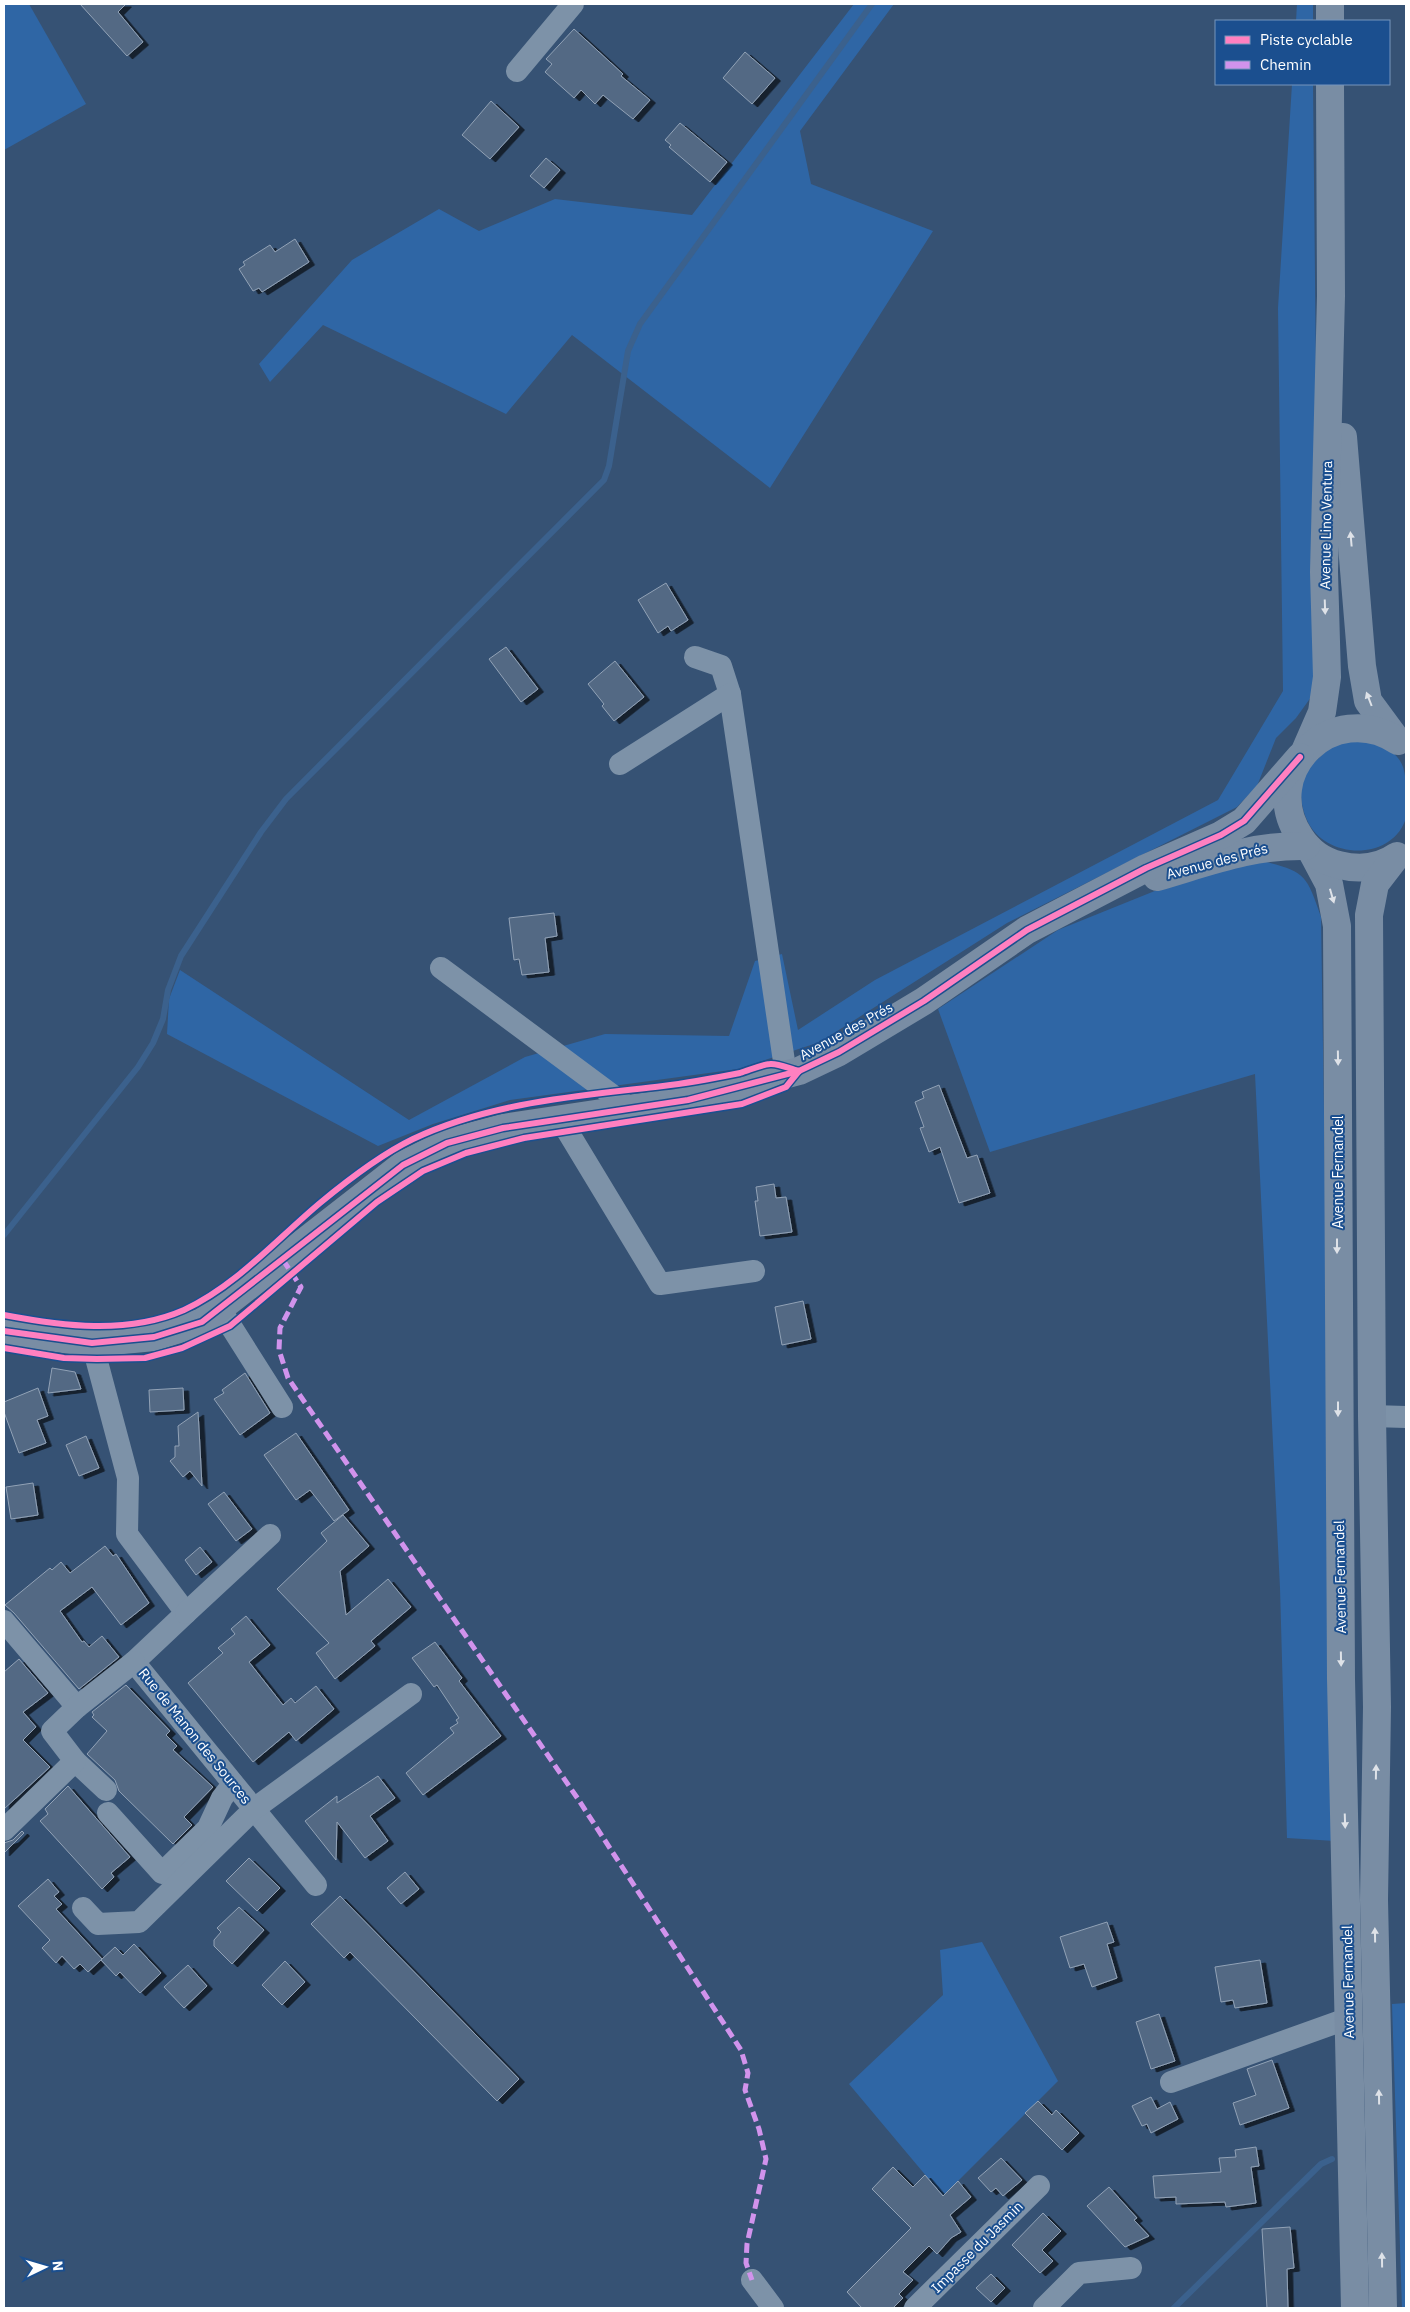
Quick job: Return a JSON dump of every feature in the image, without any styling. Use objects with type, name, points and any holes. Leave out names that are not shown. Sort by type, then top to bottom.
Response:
[{"type":"main road","points":[[1330,4],[1330,20]]},
{"type":"main road","name":"Avenue Lino Ventura","points":[[1302,754],[1322,712],[1327,677],[1324,572],[1331,296],[1330,85]]},
{"type":"main road","name":"Avenue Lino Ventura","points":[[1331,296],[1362,666],[1368,702],[1401,743]]},
{"type":"main road","points":[[1302,754],[1320,738],[1339,730],[1358,727],[1378,730],[1401,743]]},
{"type":"main road","name":"Avenue Fernandel","points":[[1302,754],[1289,779],[1287,803],[1293,826],[1329,884],[1337,926],[1338,1476],[1355,2308]]},
{"type":"main road","name":"Avenue des Prés","points":[[4,1331],[92,1343],[154,1337],[202,1322],[403,1165],[447,1143],[503,1128],[688,1100],[799,1071],[839,1052],[924,1001],[1027,930],[1099,892],[1244,821],[1302,754]]},
{"type":"main road","name":"Avenue des Prés","points":[[1099,892],[1252,849],[1279,846],[1309,849]]},
{"type":"main road","points":[[1309,849],[1331,863],[1352,868],[1375,866],[1401,853]]},
{"type":"main road","name":"Avenue Fernandel","points":[[1384,2308],[1374,1900],[1377,1707],[1372,1416],[1369,915],[1375,884],[1401,853]]},
{"type":"street","points":[[517,71],[573,4]]},
{"type":"street","points":[[695,657],[720,666],[730,694],[786,1075]]},
{"type":"street","points":[[620,764],[730,694]]},
{"type":"street","points":[[441,968],[607,1093],[631,1108]]},
{"type":"street","points":[[558,1120],[568,1132],[660,1284],[754,1271]]},
{"type":"street","points":[[220,1309],[282,1407]]},
{"type":"street","points":[[92,1343],[128,1478],[127,1534],[186,1613]]},
{"type":"street","points":[[1372,1416],[1406,1417]]},
{"type":"street","name":"Rue de Manon des Sources","points":[[270,1535],[134,1662],[316,1885]]},
{"type":"street","points":[[4,1621],[77,1707]]},
{"type":"street","points":[[106,1790],[75,1762],[52,1731],[77,1707],[134,1662]]},
{"type":"street","points":[[83,1908],[98,1924],[140,1922],[254,1808],[411,1694]]},
{"type":"street","points":[[4,1830],[75,1762]]},
{"type":"street","points":[[108,1813],[162,1873],[208,1828],[222,1798],[233,1784]]},
{"type":"street","points":[[1171,2082],[1349,2018]]},
{"type":"street","name":"Impasse du Jasmin","points":[[915,2308],[1039,2186]]},
{"type":"street","points":[[1044,2308],[1079,2273],[1131,2268]]},
{"type":"street","points":[[752,2280],[774,2308]]},
{"type":"shaded area","points":[[4,4],[29,4],[86,104],[4,150]]},
{"type":"shaded area","points":[[854,4],[894,4],[800,131],[811,184],[933,231],[770,488],[572,335],[506,414],[323,325],[270,382],[259,364],[352,260],[439,209],[479,231],[555,199],[692,215]]},
{"type":"shaded area","points":[[1297,4],[1313,4],[1313,20],[1296,20]]},
{"type":"shaded area","points":[[1292,85],[1313,85],[1319,664],[1314,693],[1296,718],[1276,738],[1257,786],[1237,807],[1007,923],[820,1042],[738,1069],[510,1100],[433,1124],[378,1146],[167,1034],[169,999],[180,970],[409,1120],[525,1057],[605,1034],[729,1036],[755,961],[782,954],[798,1030],[875,980],[1218,800],[1283,691],[1278,308]]},
{"type":"shaded area","points":[[1370,741],[1394,753],[1402,764],[1406,780],[1406,818],[1397,834],[1385,844],[1371,849],[1356,851],[1341,848],[1327,842],[1315,833],[1307,820],[1303,808],[1301,788],[1308,767],[1331,746],[1344,742]]},
{"type":"shaded area","points":[[1258,860],[1285,867],[1301,876],[1307,882],[1321,917],[1335,1841],[1287,1838],[1280,1588],[1255,1074],[990,1152],[938,1009],[1058,930],[1177,882]]},
{"type":"shaded area","points":[[982,1942],[1058,2081],[943,2196],[849,2084],[943,1995],[940,1950]]},
{"type":"shaded area","points":[[1406,2003],[1406,2308],[1402,2308],[1392,2004]]},
{"type":"building","points":[[80,4],[126,4],[118,12],[143,42],[127,56]]},
{"type":"building","points":[[574,29],[623,74],[621,76],[650,100],[633,119],[603,95],[595,104],[581,90],[574,98],[545,72],[552,64],[546,59]]},
{"type":"building","points":[[745,52],[775,78],[752,104],[723,78]]},
{"type":"building","points":[[491,101],[519,127],[490,159],[462,135]]},
{"type":"building","points":[[680,123],[727,162],[710,182],[669,147],[671,145],[665,140]]},
{"type":"building","points":[[546,158],[560,170],[544,188],[530,176]]},
{"type":"building","points":[[295,239],[309,262],[262,292],[259,288],[253,291],[239,269],[245,265],[243,262],[270,245],[275,252]]},
{"type":"building","points":[[666,583],[688,620],[671,631],[668,626],[658,633],[638,600]]},
{"type":"building","points":[[506,647],[538,689],[521,702],[489,659]]},
{"type":"building","points":[[615,661],[644,697],[614,721],[602,706],[604,704],[588,684]]},
{"type":"building","points":[[554,913],[557,936],[545,938],[549,972],[522,975],[519,959],[514,960],[509,918]]},
{"type":"building","points":[[939,1085],[967,1158],[977,1155],[990,1193],[959,1203],[940,1147],[929,1152],[920,1128],[924,1127],[915,1102],[924,1098],[922,1092]]},
{"type":"building","points":[[774,1184],[776,1198],[786,1197],[792,1232],[760,1236],[755,1201],[758,1201],[756,1187]]},
{"type":"building","points":[[803,1301],[811,1339],[782,1345],[775,1307]]},
{"type":"building","points":[[52,1368],[75,1372],[81,1389],[48,1393]]},
{"type":"building","points":[[245,1373],[270,1413],[240,1435],[214,1399],[224,1393],[222,1390]]},
{"type":"building","points":[[38,1388],[48,1416],[37,1420],[46,1443],[19,1453],[4,1412],[4,1402]]},
{"type":"building","points":[[183,1388],[184,1410],[150,1412],[149,1390]]},
{"type":"building","points":[[198,1412],[202,1486],[190,1471],[183,1477],[170,1461],[175,1457],[175,1446],[179,1446],[178,1426]]},
{"type":"building","points":[[296,1433],[349,1510],[334,1521],[310,1490],[296,1500],[264,1455]]},
{"type":"building","points":[[86,1436],[99,1468],[79,1476],[66,1445]]},
{"type":"building","points":[[33,1483],[38,1515],[11,1519],[6,1487]]},
{"type":"building","points":[[224,1492],[252,1529],[236,1541],[208,1504]]},
{"type":"building","points":[[343,1515],[369,1546],[340,1571],[346,1615],[388,1579],[411,1607],[371,1641],[375,1646],[335,1679],[316,1653],[329,1643],[277,1589],[327,1541],[321,1533]]},
{"type":"building","points":[[105,1546],[113,1556],[116,1554],[149,1603],[121,1625],[92,1587],[60,1611],[82,1642],[84,1641],[89,1647],[102,1636],[119,1657],[79,1689],[5,1605],[50,1568],[52,1570],[61,1562],[70,1573]]},
{"type":"building","points":[[200,1547],[212,1562],[196,1575],[185,1560]]},
{"type":"building","points":[[246,1616],[270,1645],[249,1662],[283,1705],[291,1698],[295,1703],[316,1686],[334,1709],[296,1741],[289,1732],[253,1762],[188,1683],[223,1653],[218,1648],[235,1634],[231,1629]]},
{"type":"building","points":[[435,1642],[462,1678],[459,1681],[501,1736],[423,1795],[406,1773],[454,1733],[450,1728],[458,1723],[456,1720],[459,1718],[437,1685],[434,1687],[412,1658]]},
{"type":"building","points":[[19,1659],[48,1693],[23,1712],[36,1727],[23,1740],[50,1767],[4,1809],[4,1672]]},
{"type":"building","points":[[126,1685],[170,1731],[166,1735],[177,1746],[173,1750],[213,1787],[184,1817],[192,1825],[173,1844],[119,1791],[115,1780],[87,1754],[107,1731],[92,1717],[94,1715],[92,1712]]},
{"type":"building","points":[[378,1776],[395,1798],[370,1816],[388,1841],[365,1858],[337,1822],[336,1860],[305,1821],[337,1796],[337,1803]]},
{"type":"building","points":[[68,1786],[130,1857],[111,1873],[114,1877],[102,1889],[40,1821],[48,1814],[45,1809]]},
{"type":"building","points":[[22,1831],[24,1833],[4,1853],[4,1843],[13,1840]]},
{"type":"building","points":[[249,1858],[280,1888],[257,1911],[226,1881]]},
{"type":"building","points":[[405,1872],[419,1889],[401,1904],[387,1888]]},
{"type":"building","points":[[48,1879],[59,1892],[54,1896],[62,1904],[56,1909],[102,1959],[88,1972],[80,1964],[74,1969],[62,1956],[56,1963],[42,1948],[50,1940],[18,1906]]},
{"type":"building","points":[[340,1896],[519,2079],[497,2101],[350,1952],[344,1958],[311,1924]]},
{"type":"building","points":[[239,1907],[264,1930],[232,1964],[214,1946],[214,1940],[221,1932],[217,1928]]},
{"type":"building","points":[[1107,1922],[1114,1942],[1107,1944],[1117,1978],[1092,1987],[1084,1964],[1070,1968],[1060,1937]]},
{"type":"building","points":[[134,1944],[161,1973],[140,1993],[120,1972],[116,1976],[101,1960],[115,1947],[123,1955]]},
{"type":"building","points":[[1260,1960],[1267,2003],[1235,2008],[1233,2000],[1221,2002],[1215,1967]]},
{"type":"building","points":[[285,1961],[305,1982],[282,2005],[262,1985]]},
{"type":"building","points":[[188,1965],[207,1986],[184,2008],[164,1987]]},
{"type":"building","points":[[1159,2014],[1175,2061],[1151,2069],[1136,2022]]},
{"type":"building","points":[[1272,2060],[1289,2108],[1240,2125],[1233,2103],[1256,2095],[1247,2069]]},
{"type":"building","points":[[1151,2097],[1157,2109],[1170,2102],[1178,2119],[1151,2133],[1147,2124],[1142,2126],[1132,2106]]},
{"type":"building","points":[[1038,2101],[1052,2115],[1056,2110],[1079,2133],[1062,2150],[1025,2113]]},
{"type":"building","points":[[1256,2147],[1259,2166],[1251,2167],[1256,2203],[1226,2207],[1225,2202],[1176,2204],[1176,2197],[1155,2198],[1153,2176],[1221,2172],[1219,2158],[1236,2157],[1235,2150]]},
{"type":"building","points":[[1001,2158],[1022,2180],[1003,2196],[996,2188],[991,2192],[978,2178]]},
{"type":"building","points":[[893,2167],[913,2187],[925,2175],[943,2196],[958,2181],[971,2197],[950,2215],[961,2232],[951,2238],[937,2254],[929,2246],[903,2272],[913,2280],[899,2294],[903,2298],[893,2308],[862,2308],[847,2292],[911,2228],[872,2189]]},
{"type":"building","points":[[1109,2187],[1137,2218],[1134,2220],[1149,2236],[1125,2247],[1087,2206]]},
{"type":"building","points":[[1043,2213],[1061,2231],[1042,2250],[1053,2261],[1040,2273],[1012,2245]]},
{"type":"building","points":[[1290,2227],[1294,2268],[1287,2269],[1288,2308],[1267,2308],[1262,2229]]},
{"type":"building","points":[[991,2274],[1005,2288],[991,2302],[976,2288]]},
{"type":"waterway","points":[[4,1235],[138,1067],[153,1043],[163,1019],[168,990],[181,956],[261,832],[286,799],[604,480],[609,466],[628,351],[640,324],[872,4]]},
{"type":"waterway","points":[[1174,2308],[1321,2164],[1332,2159]]},
{"type":"marked path","points":[[283,1260],[301,1287],[280,1328],[279,1350],[288,1378],[578,1799],[741,2050],[748,2073],[745,2090],[759,2129],[766,2159],[747,2244],[746,2263],[752,2280]]},
{"type":"cycle path","points":[[4,1331],[92,1343],[154,1337],[202,1322],[403,1165],[447,1143],[503,1128],[688,1100],[799,1071],[839,1052],[924,1001],[1027,930],[1146,868],[1221,835],[1244,821],[1300,757]]},
{"type":"cycle path","points":[[4,1315],[71,1325],[94,1326],[140,1323],[184,1310],[203,1300],[239,1275],[353,1176],[413,1139],[473,1117],[536,1102],[702,1080],[740,1073],[770,1064],[799,1071]]},
{"type":"cycle path","points":[[4,1348],[64,1358],[97,1359],[145,1358],[182,1348],[230,1326],[377,1202],[423,1171],[466,1153],[524,1138],[742,1104],[786,1087],[799,1071]]}]
